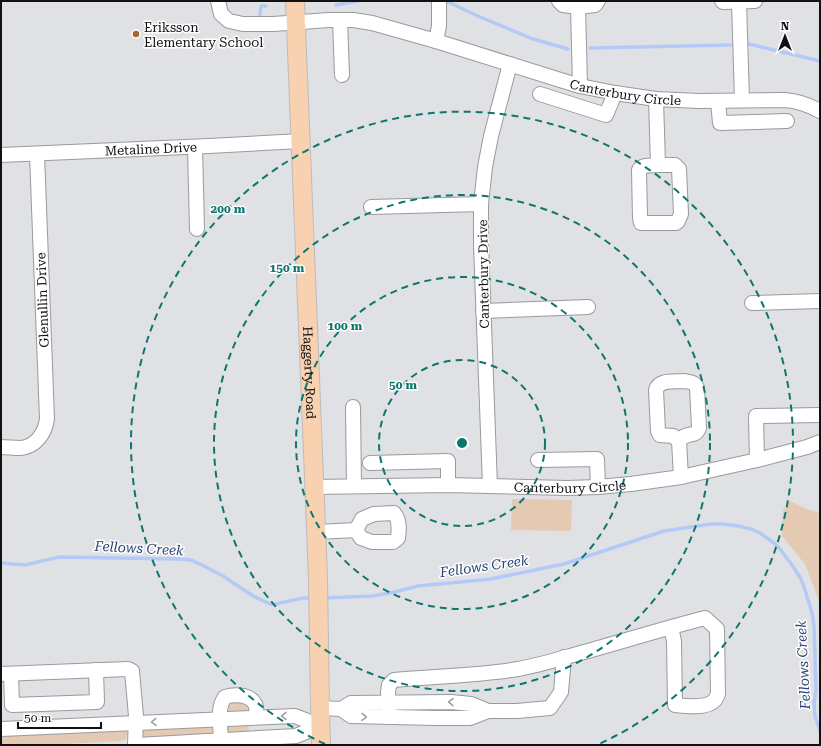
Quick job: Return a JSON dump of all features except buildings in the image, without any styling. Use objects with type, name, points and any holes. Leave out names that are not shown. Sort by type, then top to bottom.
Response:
[{"type":"main road","name":"Haggerty Road","points":[[295,1],[318,578],[321,745]]},
{"type":"street","name":"Canterbury Circle","points":[[218,1],[221,14],[229,21],[242,24],[273,24],[340,20],[353,20],[372,23],[436,41],[580,86],[615,93],[656,99],[699,101],[794,101],[808,105],[820,111]]},
{"type":"street","points":[[436,41],[439,26],[439,1]]},
{"type":"street","points":[[559,1],[563,5],[578,7],[595,5],[598,1]]},
{"type":"street","points":[[722,1],[755,1]]},
{"type":"street","points":[[739,2],[742,100]]},
{"type":"street","points":[[578,7],[580,86]]},
{"type":"street","points":[[340,20],[342,75]]},
{"type":"street","name":"Canterbury Drive","points":[[490,486],[483,311],[481,204],[485,167],[491,136],[510,64]]},
{"type":"street","points":[[540,94],[606,115],[615,93]]},
{"type":"street","points":[[656,99],[658,165]]},
{"type":"street","points":[[718,101],[720,123],[787,121]]},
{"type":"street","name":"Metaline Drive","points":[[1,155],[301,141]]},
{"type":"street","points":[[195,147],[197,229]]},
{"type":"street","name":"Glenullin Drive","points":[[1,447],[21,448],[36,442],[44,431],[47,419],[37,154]]},
{"type":"street","points":[[658,165],[675,165],[679,169],[681,214],[680,218],[676,222],[645,223],[642,222],[640,218],[639,170],[644,166],[658,165]]},
{"type":"street","points":[[371,207],[481,204]]},
{"type":"street","points":[[752,303],[820,301]]},
{"type":"street","points":[[483,311],[588,307]]},
{"type":"street","points":[[679,441],[673,436],[660,435],[658,431],[656,390],[658,385],[662,382],[692,382],[697,388],[699,428],[698,432],[695,434],[682,436],[679,441],[681,477]]},
{"type":"street","points":[[353,407],[354,486]]},
{"type":"street","points":[[757,460],[756,416],[820,415]]},
{"type":"street","name":"Canterbury Circle","points":[[314,487],[490,486],[537,488],[598,487],[645,483],[681,477],[757,460],[807,447],[820,442]]},
{"type":"street","points":[[538,460],[597,459],[598,487]]},
{"type":"street","points":[[370,463],[448,461],[448,486]]},
{"type":"street","points":[[316,532],[356,530]]},
{"type":"street","points":[[389,717],[388,692],[389,685],[394,680],[455,676],[517,669],[549,662],[564,657],[672,627],[705,618],[717,629],[718,694],[715,701],[705,706],[688,707],[675,705],[674,641],[672,627]]},
{"type":"street","points":[[320,708],[341,709],[351,716],[470,718],[488,711],[517,711],[550,708],[561,692],[564,657]]},
{"type":"street","points":[[96,670],[97,702],[12,705],[6,674],[96,670],[128,669],[132,671],[136,745],[296,736],[320,726]]},
{"type":"street","points":[[221,741],[220,710],[221,702],[225,697],[236,695],[249,698],[255,704],[256,717]]},
{"type":"street","points":[[341,709],[351,703],[451,702],[471,704],[488,711]]},
{"type":"street","points":[[1,729],[295,716],[320,726]]},
{"type":"shaded area","points":[[512,499],[572,500],[571,531],[511,530]]},
{"type":"shaded area","points":[[790,501],[809,510],[820,513],[820,603],[805,564],[782,536],[783,511]]},
{"type":"shaded area","points":[[233,699],[247,703],[250,708],[249,711],[229,712],[228,704]]},
{"type":"shaded area","points":[[228,724],[248,725],[249,730],[247,733],[233,735],[228,732]]},
{"type":"shaded area","points":[[214,726],[215,731],[213,735],[145,739],[142,737],[141,729]]},
{"type":"shaded area","points":[[124,729],[128,732],[125,740],[122,741],[43,745],[1,745],[1,734]]},
{"type":"waterway","points":[[336,5],[358,1]]},
{"type":"waterway","points":[[448,2],[533,39],[568,49]]},
{"type":"waterway","points":[[260,15],[261,6],[266,6]]},
{"type":"waterway","points":[[749,44],[820,61]]},
{"type":"waterway","points":[[590,48],[731,45]]},
{"type":"waterway","name":"Fellows Creek","points":[[323,598],[372,596],[418,586],[491,579],[564,564],[664,531],[711,524],[724,524],[751,529],[760,533],[780,549],[801,579],[805,590],[812,613],[814,626],[816,689],[814,704],[815,716],[820,731]]},
{"type":"waterway","name":"Fellows Creek","points":[[1,563],[25,565],[59,557],[191,560],[223,576],[253,596],[270,604],[303,598],[313,598]]},
{"type":"place","name":"Eriksson Elementary School","points":[[136,34]]}]
